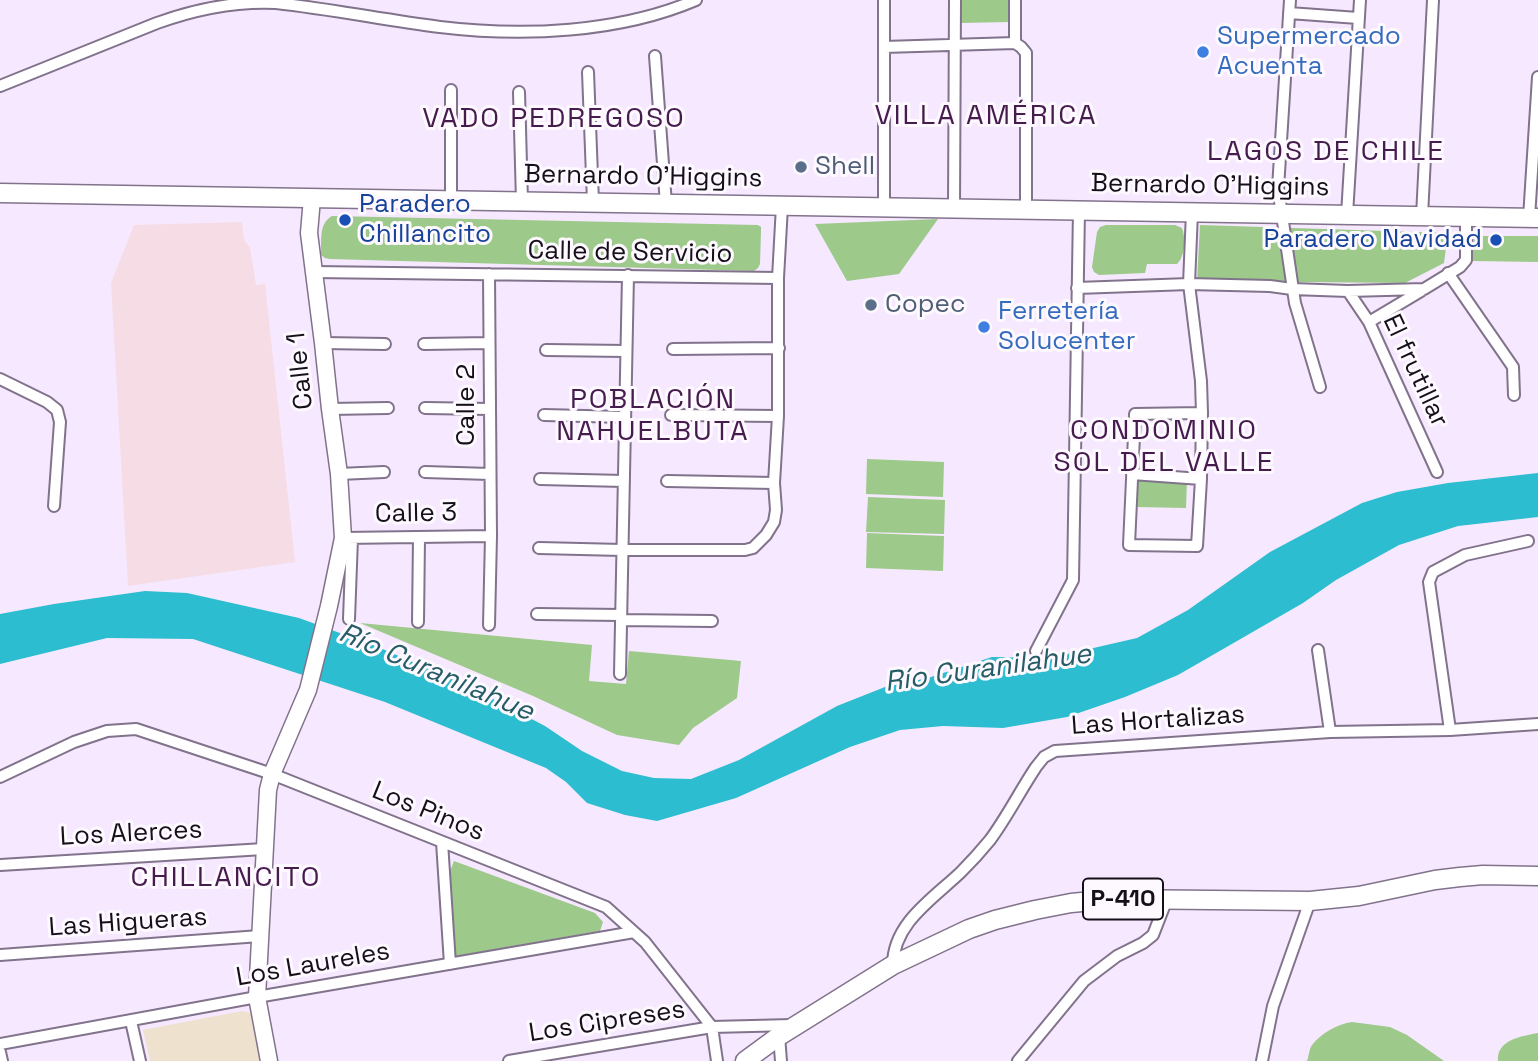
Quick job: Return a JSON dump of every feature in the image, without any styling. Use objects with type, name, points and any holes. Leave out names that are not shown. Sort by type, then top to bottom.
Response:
[{"type":"main road","name":"Bernardo O'Higgins","points":[[0,192],[1534,218]]},
{"type":"main road","name":"P-410","points":[[745,1061],[779,1036],[893,965],[968,929],[1035,910],[1114,899],[1310,901],[1359,897],[1460,877],[1538,876]]},
{"type":"street","points":[[0,86],[184,13],[231,4],[259,2],[304,6],[442,27],[514,31],[612,25],[658,14],[696,0]]},
{"type":"street","points":[[884,0],[884,207]]},
{"type":"street","points":[[954,208],[955,0]]},
{"type":"street","points":[[1015,0],[1015,43]]},
{"type":"street","points":[[1290,0],[1278,188],[1292,289],[1320,387]]},
{"type":"street","points":[[1347,215],[1360,0]]},
{"type":"street","points":[[1422,216],[1433,0]]},
{"type":"street","points":[[1289,13],[1359,18]]},
{"type":"street","points":[[884,47],[1015,43],[1021,47],[1026,53],[1026,209]]},
{"type":"street","points":[[655,56],[666,204]]},
{"type":"street","points":[[588,72],[593,202]]},
{"type":"street","points":[[1534,218],[1538,77]]},
{"type":"street","points":[[451,90],[451,200]]},
{"type":"street","points":[[519,92],[522,201]]},
{"type":"street","name":"Calle 1","points":[[269,1061],[257,998],[268,790],[272,774],[308,690],[347,538],[309,233],[312,198]]},
{"type":"street","points":[[539,548],[745,550],[753,548],[762,540],[774,522],[776,510],[774,483],[779,416],[778,278],[782,205]]},
{"type":"street","points":[[1036,651],[1073,580],[1079,210]]},
{"type":"street","points":[[1192,212],[1189,284],[1201,381],[1202,412],[1197,547],[1129,545],[1135,414],[1202,412]]},
{"type":"street","points":[[1369,323],[1460,267],[1466,260],[1466,217]]},
{"type":"street","name":"Calle de Servicio","points":[[314,272],[778,278]]},
{"type":"street","name":"Calle 2","points":[[488,625],[491,536],[489,274]]},
{"type":"street","points":[[1448,274],[1513,368],[1514,395]]},
{"type":"street","points":[[620,674],[628,275]]},
{"type":"street","points":[[1077,288],[1189,284],[1348,291],[1424,289]]},
{"type":"street","name":"El frutillar","points":[[1348,291],[1369,323],[1437,471]]},
{"type":"street","points":[[323,343],[385,344]]},
{"type":"street","points":[[424,344],[489,343]]},
{"type":"street","points":[[673,349],[779,348]]},
{"type":"street","points":[[546,350],[626,351]]},
{"type":"street","points":[[0,379],[47,402],[57,410],[60,422],[54,506]]},
{"type":"street","points":[[330,409],[388,408]]},
{"type":"street","points":[[425,408],[490,409]]},
{"type":"street","points":[[544,415],[625,417]]},
{"type":"street","points":[[671,415],[779,416]]},
{"type":"street","points":[[339,474],[384,472]]},
{"type":"street","points":[[425,472],[490,474]]},
{"type":"street","points":[[1132,474],[1201,480]]},
{"type":"street","points":[[540,479],[624,481]]},
{"type":"street","points":[[667,481],[774,483]]},
{"type":"street","name":"Calle 3","points":[[347,538],[491,536]]},
{"type":"street","points":[[347,538],[349,619]]},
{"type":"street","points":[[418,622],[419,538]]},
{"type":"street","points":[[1450,730],[1429,582],[1433,572],[1465,555],[1528,541]]},
{"type":"street","points":[[537,614],[712,621]]},
{"type":"street","points":[[1318,650],[1330,732]]},
{"type":"street","name":"Las Hortalizas","points":[[893,965],[893,954],[900,938],[918,910],[978,855],[1035,766],[1055,751],[1330,732],[1450,730],[1538,724]]},
{"type":"street","name":"Los Pinos","points":[[0,777],[74,741],[107,731],[136,729],[272,774],[606,907],[645,942],[712,1027]]},
{"type":"street","points":[[442,842],[450,964]]},
{"type":"street","name":"Los Alerces","points":[[0,865],[264,849]]},
{"type":"street","points":[[1018,1061],[1084,981],[1117,956],[1153,935],[1167,899]]},
{"type":"street","points":[[1262,1061],[1273,1006],[1310,901]]},
{"type":"street","name":"Los Laureles","points":[[0,1044],[634,932]]},
{"type":"street","name":"Las Higueras","points":[[0,955],[260,936]]},
{"type":"street","points":[[131,1021],[140,1061]]},
{"type":"street","points":[[717,1061],[712,1027],[798,1025]]},
{"type":"street","name":"Los Cipreses","points":[[509,1061],[712,1027]]},
{"type":"street","points":[[779,1036],[780,1061]]},
{"type":"street","points":[[0,1052],[2,1061]]},
{"type":"shaded area","points":[[242,222],[244,240],[250,248],[256,285],[265,284],[295,562],[128,586],[111,283],[134,225]]},
{"type":"shaded area","points":[[242,1011],[251,1013],[260,1061],[150,1061],[143,1030]]},
{"type":"green space","points":[[960,0],[1009,0],[1010,22],[960,23]]},
{"type":"green space","points":[[332,216],[758,225],[761,227],[760,264],[754,271],[330,259],[321,255],[321,239],[323,228]]},
{"type":"green space","points":[[938,219],[899,274],[847,281],[815,224]]},
{"type":"green space","points":[[1175,225],[1182,228],[1184,237],[1183,252],[1177,264],[1147,264],[1145,273],[1099,275],[1094,272],[1092,267],[1100,227]]},
{"type":"green space","points":[[1200,225],[1448,233],[1444,263],[1405,283],[1197,281]]},
{"type":"green space","points":[[1472,236],[1538,236],[1538,262],[1472,261]]},
{"type":"green space","points":[[867,459],[944,462],[943,497],[866,494]]},
{"type":"green space","points":[[1138,478],[1187,480],[1186,508],[1137,507]]},
{"type":"green space","points":[[868,497],[945,500],[944,534],[866,532]]},
{"type":"green space","points":[[867,533],[944,536],[943,571],[866,568]]},
{"type":"green space","points":[[360,623],[592,645],[589,681],[626,684],[629,651],[741,661],[737,698],[693,728],[679,745],[617,735],[533,696]]},
{"type":"green space","points":[[454,861],[595,913],[603,922],[600,931],[456,956],[455,946],[452,946],[449,874]]},
{"type":"green space","points":[[1352,1022],[1390,1027],[1407,1035],[1444,1061],[1307,1061],[1311,1047],[1320,1037],[1336,1027]]},
{"type":"green space","points":[[1538,1033],[1538,1061],[1498,1061],[1501,1048],[1511,1040]]},
{"type":"water","name":"Río Curanilahue","points":[[1538,473],[1538,517],[1458,526],[1399,545],[1178,675],[1125,697],[1067,717],[1003,728],[943,726],[900,730],[850,747],[736,798],[657,821],[625,815],[587,803],[566,782],[546,768],[385,702],[193,639],[107,638],[0,664],[0,614],[145,591],[187,593],[299,618],[378,647],[470,687],[545,726],[582,751],[622,771],[654,778],[691,779],[739,760],[837,706],[885,687],[928,678],[992,657],[1050,658],[1137,638],[1188,610],[1270,552],[1362,503],[1397,492],[1448,483]]},
{"type":"place","name":"Supermercado Acuenta","points":[[1203,52]]},
{"type":"place","name":"Shell","points":[[801,167]]},
{"type":"place","name":"Paradero Chillancito","points":[[345,220]]},
{"type":"place","name":"Paradero Navidad","points":[[1496,240]]},
{"type":"place","name":"Copec","points":[[871,305]]},
{"type":"place","name":"Ferretería Solucenter","points":[[984,327]]},
{"type":"district","name":"VILLA AMÉRICA","points":[[986,116]]},
{"type":"district","name":"VADO PEDREGOSO","points":[[554,119]]},
{"type":"district","name":"LAGOS DE CHILE","points":[[1326,152]]},
{"type":"district","name":"POBLACIÓN NAHUELBUTA","points":[[653,416]]},
{"type":"district","name":"CONDOMINIO SOL DEL VALLE","points":[[1164,447]]},
{"type":"district","name":"CHILLANCITO","points":[[226,878]]}]
